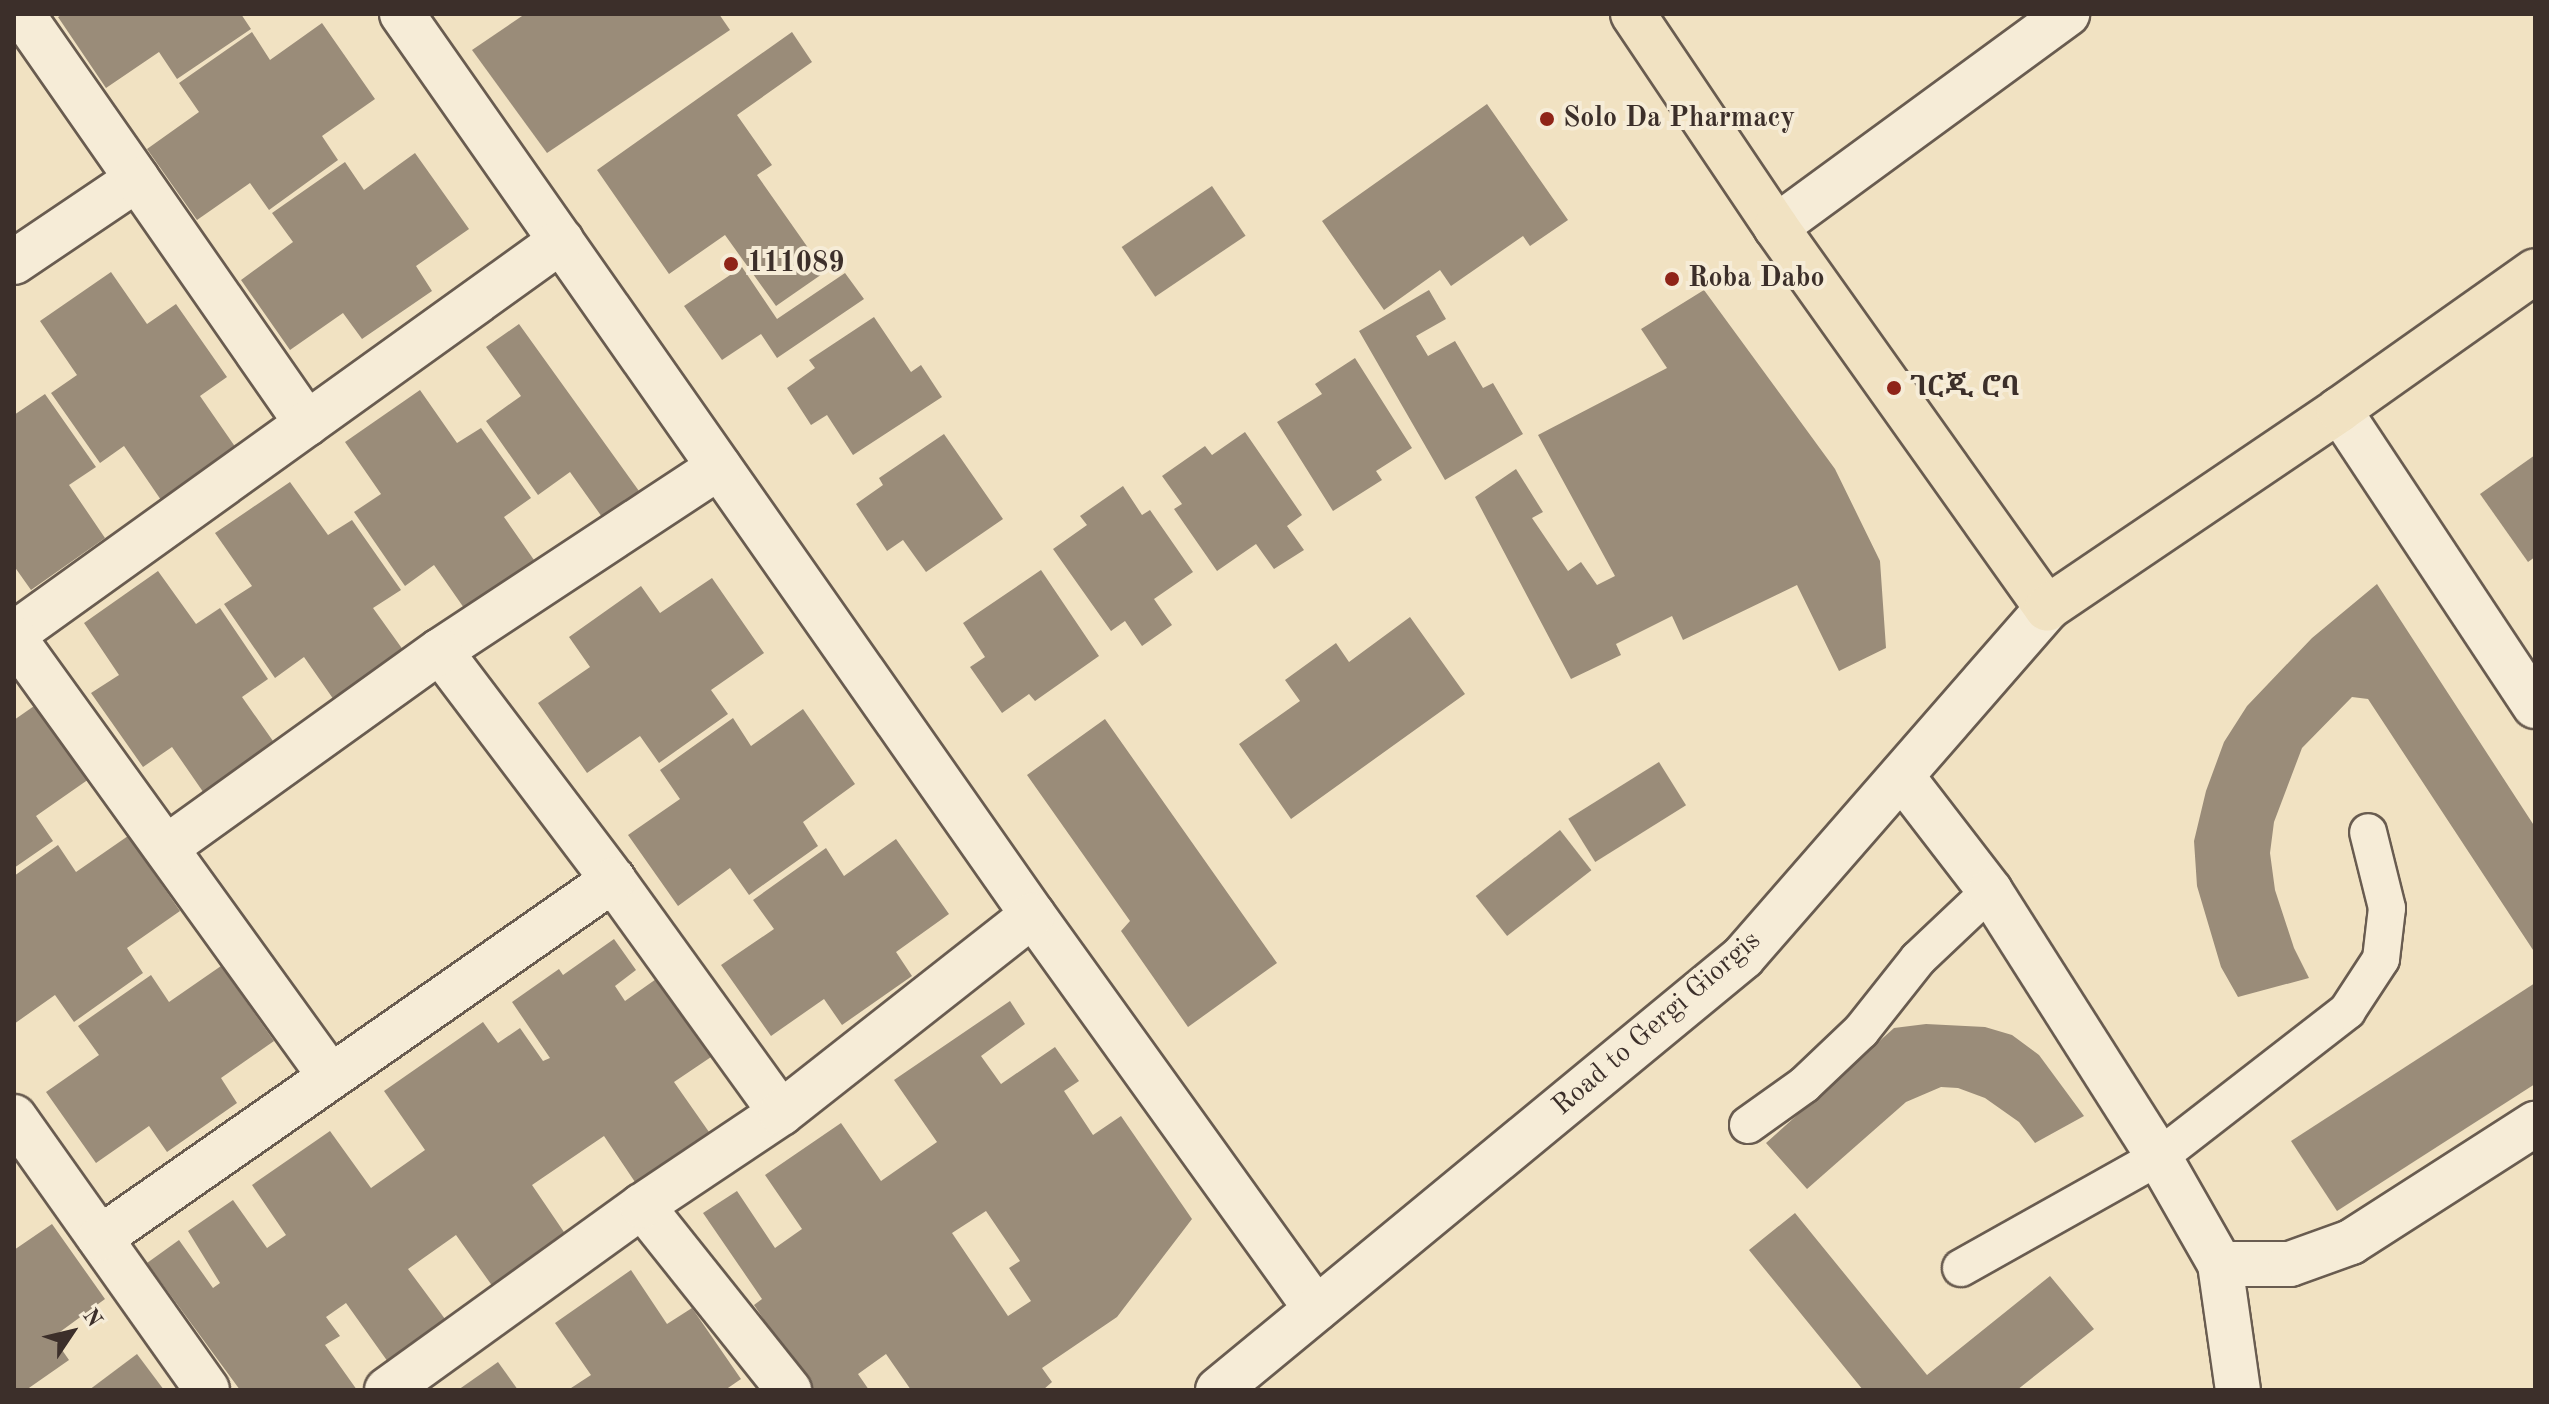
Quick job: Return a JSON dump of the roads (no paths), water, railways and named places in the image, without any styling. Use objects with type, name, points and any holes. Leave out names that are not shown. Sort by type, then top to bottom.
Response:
[{"type":"main road","points":[[1633,14],[1776,227],[2047,608],[2339,410],[2535,271]]},
{"type":"street","points":[[22,14],[307,424]]},
{"type":"street","points":[[402,14],[1033,915],[1316,1309]]},
{"type":"street","points":[[1776,227],[2067,14]]},
{"type":"street","points":[[14,262],[137,179]]},
{"type":"street","points":[[330,1076],[14,636],[561,241]]},
{"type":"street","points":[[2339,410],[2535,706]]},
{"type":"street","points":[[167,847],[440,651],[719,467]]},
{"type":"street","name":"Road to Gergi Giorgis","points":[[1218,1390],[1743,957],[1903,778],[2047,608]]},
{"type":"street","points":[[440,651],[613,880],[781,1113]]},
{"type":"street","points":[[1903,778],[1990,891],[2159,1157],[2220,1264],[2238,1390]]},
{"type":"street","points":[[100,1238],[613,880]]},
{"type":"street","points":[[387,1390],[642,1206],[781,1113],[1033,915]]},
{"type":"street","points":[[14,1117],[207,1390]]},
{"type":"street","points":[[2220,1264],[2290,1264],[2351,1242],[2535,1124]]},
{"type":"street","points":[[642,1206],[789,1390]]},
{"type":"lane","points":[[1961,1268],[2159,1157],[2347,1011],[2381,959],[2387,908],[2368,832]]},
{"type":"lane","points":[[1748,1125],[1804,1085],[1861,1031],[1918,959],[1990,891]]},
{"type":"place","name":"Solo Da Pharmacy","points":[[1547,119]]},
{"type":"place","name":"111089","points":[[731,264]]},
{"type":"place","name":"Roba Dabo","points":[[1672,279]]},
{"type":"place","name":"ገርጂ ሮባ","points":[[1894,388]]}]
